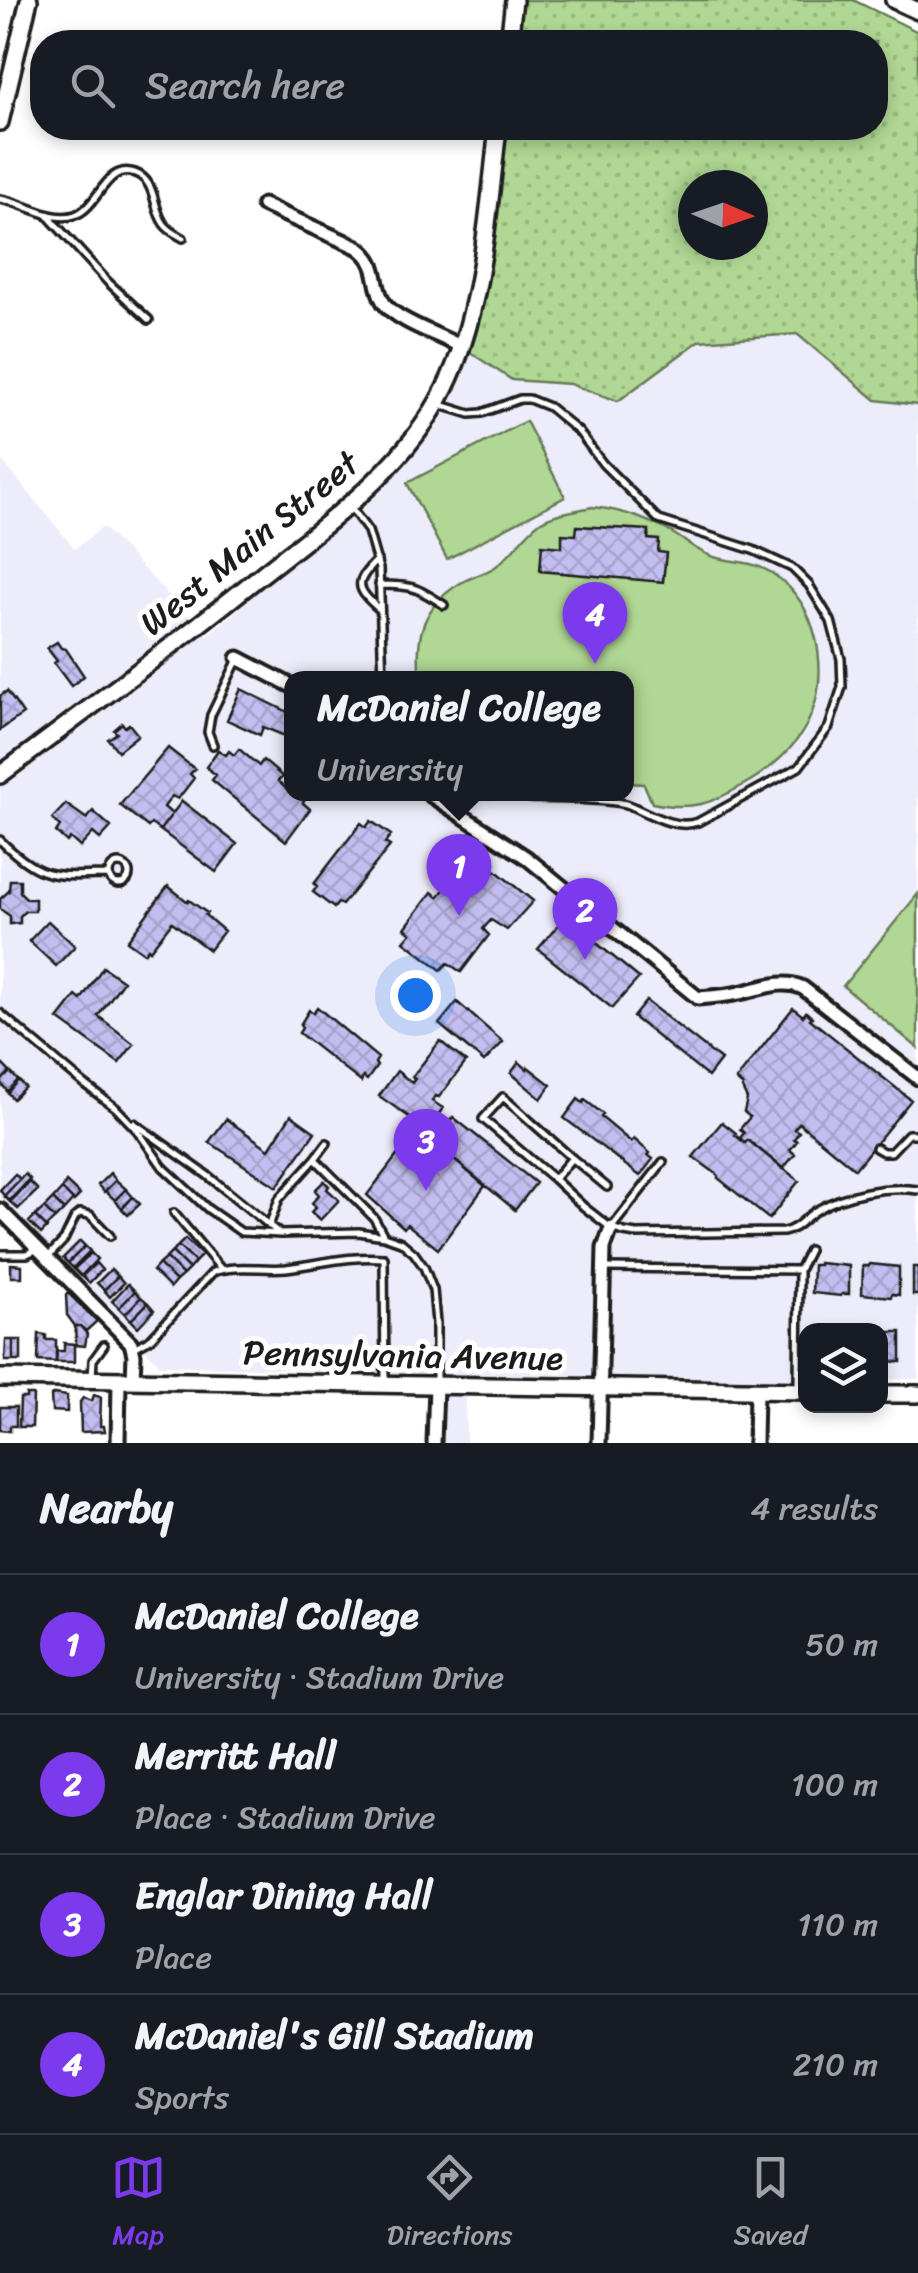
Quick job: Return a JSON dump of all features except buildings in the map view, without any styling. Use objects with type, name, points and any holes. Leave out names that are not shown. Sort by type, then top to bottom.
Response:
[{"type":"main road","points":[[0,122],[29,0]]},
{"type":"main road","points":[[510,30],[514,0]]},
{"type":"main road","points":[[894,0],[918,11]]},
{"type":"main road","name":"West Main Street","points":[[0,776],[190,633],[349,506],[394,460],[436,404],[462,346],[480,262],[496,140]]},
{"type":"main road","name":"Pennsylvania Avenue","points":[[0,1378],[798,1391]]},
{"type":"main road","points":[[888,1394],[918,1394]]},
{"type":"street","points":[[263,205],[357,247],[375,269],[381,296],[390,310],[462,346]]},
{"type":"street","points":[[238,658],[284,682]]},
{"type":"street","points":[[440,801],[527,858],[698,998],[795,984],[918,1078]]},
{"type":"street","points":[[0,1210],[134,1348],[118,1443]]},
{"type":"street","points":[[598,1443],[605,1242],[611,1228]]},
{"type":"street","points":[[434,1443],[436,1386]]},
{"type":"street","points":[[755,1443],[756,1391]]},
{"type":"lane","points":[[0,199],[54,215],[74,216],[89,206],[114,176],[135,173],[149,183],[167,228],[183,238]]},
{"type":"lane","points":[[42,212],[149,320]]},
{"type":"lane","points":[[436,404],[470,414],[482,414],[520,399],[549,407],[579,432],[603,464],[658,520],[753,550],[792,568],[832,621],[841,658],[842,687],[828,726],[800,767],[687,826],[654,818],[624,803],[587,801]]},
{"type":"lane","points":[[349,506],[368,531],[377,560],[382,671]]},
{"type":"lane","points":[[377,560],[359,583],[361,593],[380,609]]},
{"type":"lane","points":[[379,584],[407,585],[444,605]]},
{"type":"lane","points":[[213,745],[208,732],[211,716],[238,658]]},
{"type":"lane","points":[[0,840],[41,872],[60,876],[109,875]]},
{"type":"lane","points":[[0,1013],[127,1119],[207,1175],[280,1234]]},
{"type":"lane","points":[[606,1187],[503,1097],[482,1119],[611,1228],[636,1234],[783,1232],[797,1228],[815,1211],[841,1200],[883,1190],[918,1190]]},
{"type":"lane","points":[[127,1119],[163,1167],[208,1209],[240,1232],[359,1232],[401,1242],[414,1252],[432,1282],[436,1386]]},
{"type":"lane","points":[[876,1148],[890,1152],[908,1134],[918,1134]]},
{"type":"lane","points":[[270,1226],[280,1198],[327,1143]]},
{"type":"lane","points":[[554,1179],[572,1158]]},
{"type":"lane","points":[[315,1159],[374,1218],[384,1236]]},
{"type":"lane","points":[[611,1228],[663,1162]]},
{"type":"lane","points":[[0,1254],[43,1253],[64,1240],[80,1213],[90,1215],[110,1236]]},
{"type":"lane","points":[[174,1213],[221,1269]]},
{"type":"lane","points":[[800,1323],[798,1270],[809,1250]]},
{"type":"lane","points":[[134,1348],[150,1339],[213,1272],[221,1269],[284,1268],[361,1256],[384,1258],[385,1384]]},
{"type":"lane","points":[[605,1268],[798,1270]]},
{"type":"lane","points":[[92,1380],[93,1360],[104,1344]]},
{"type":"shaded area","points":[[853,0],[918,32],[918,1379],[888,1379],[888,1323],[798,1323],[798,1379],[465,1379],[466,1443],[438,1443],[438,1379],[160,1365],[0,1197],[0,458],[75,549],[103,527],[207,635],[404,448],[462,347],[496,140],[888,140],[888,30],[869,30]]},
{"type":"green space","points":[[516,0],[853,0],[918,32],[918,405],[876,400],[797,334],[699,341],[618,401],[570,384],[512,380],[462,347],[496,140],[888,140],[888,30],[512,30]]},
{"type":"green space","points":[[526,421],[565,497],[447,559],[407,483]]},
{"type":"green space","points":[[592,507],[633,515],[711,556],[768,571],[790,589],[802,604],[816,639],[819,685],[807,724],[782,757],[722,797],[690,806],[652,803],[644,784],[634,783],[634,671],[420,671],[420,636],[437,603],[459,584],[495,567],[528,532],[558,514]]},
{"type":"green space","points":[[918,894],[918,1048],[843,986]]},
{"type":"place","name":"McDaniel's Gill Stadium","points":[[595,664]]},
{"type":"place","name":"McDaniel College","points":[[459,916]]},
{"type":"place","name":"Merritt Hall","points":[[585,960]]},
{"type":"place","name":"Englar Dining Hall","points":[[426,1191]]}]
